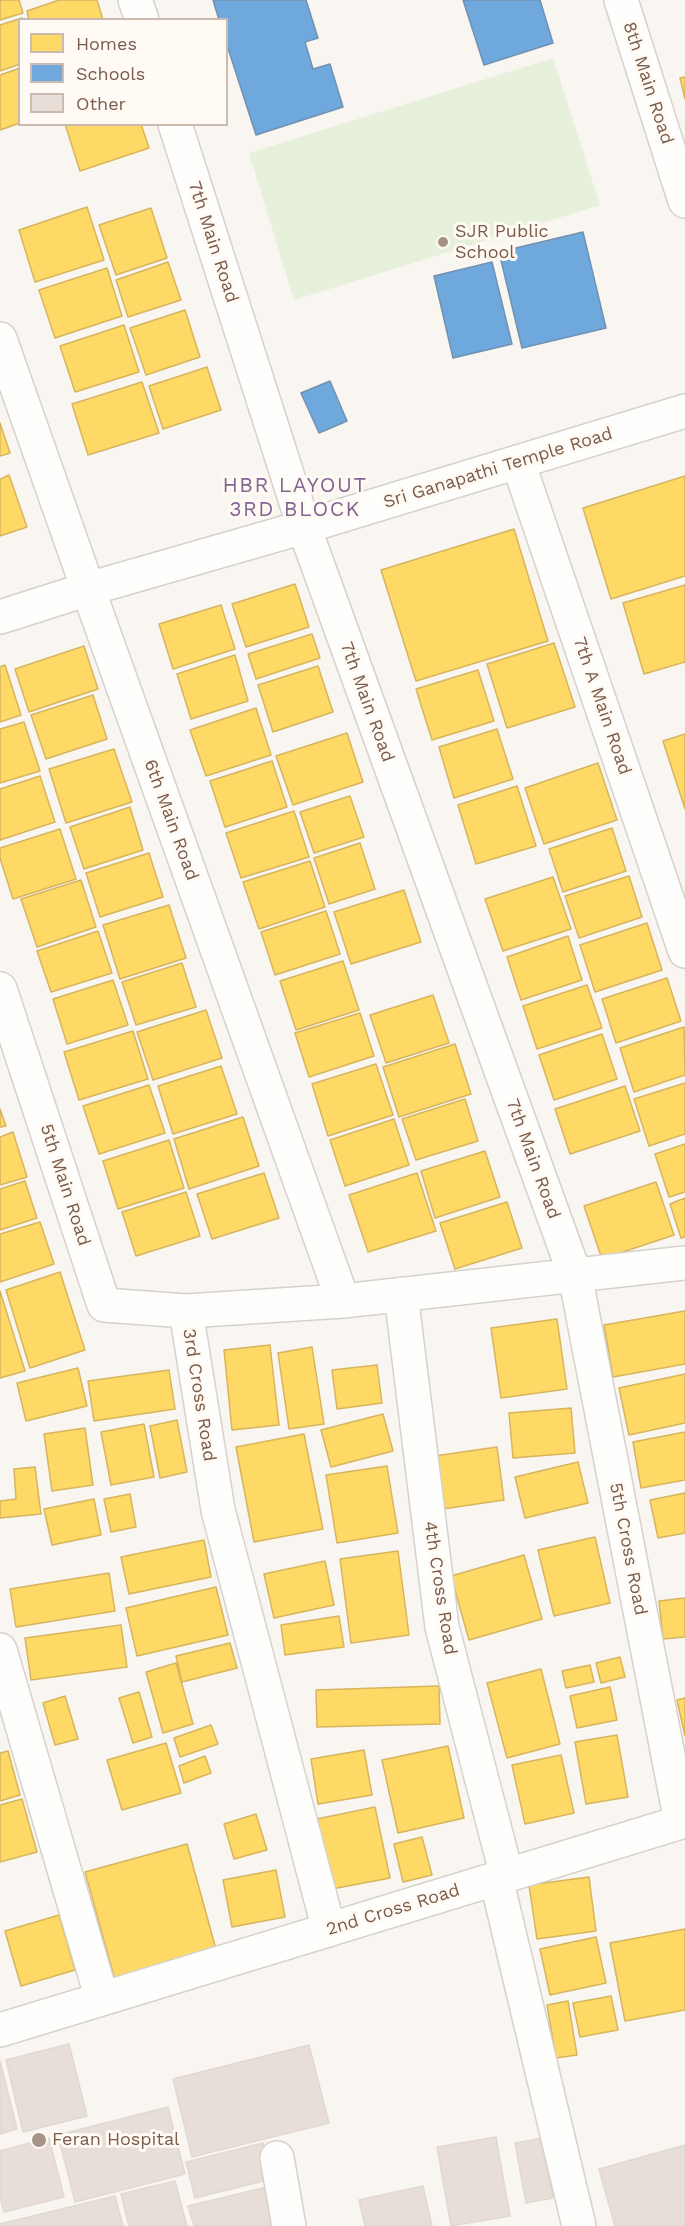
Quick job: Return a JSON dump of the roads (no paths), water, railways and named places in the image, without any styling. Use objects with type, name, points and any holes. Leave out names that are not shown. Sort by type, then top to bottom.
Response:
[{"type":"street","points":[[135,0],[141,18]]},
{"type":"street","name":"8th Main Road","points":[[621,0],[685,201]]},
{"type":"street","name":"7th Main Road","points":[[176,126],[304,527],[575,1275]]},
{"type":"street","name":"6th Main Road","points":[[0,339],[344,1301]]},
{"type":"street","name":"Sri Ganapathi Temple Road","points":[[0,617],[685,411]]},
{"type":"street","name":"7th A Main Road","points":[[518,462],[685,951]]},
{"type":"street","name":"5th Main Road","points":[[0,988],[104,1305],[186,1311]]},
{"type":"street","name":"3rd Cross Road","points":[[329,1930],[218,1510],[186,1311],[344,1301],[685,1263]]},
{"type":"street","name":"5th Cross Road","points":[[575,1275],[683,1822]]},
{"type":"street","name":"4th Cross Road","points":[[401,1294],[442,1627],[502,1877],[579,2226]]},
{"type":"street","points":[[0,1650],[102,1999]]},
{"type":"street","name":"2nd Cross Road","points":[[0,2030],[683,1822]]},
{"type":"street","points":[[277,2158],[289,2226]]},
{"type":"place","name":"SJR Public School","points":[[443,242]]},
{"type":"place","name":"Feran Hospital","points":[[39,2140]]},
{"type":"district","name":"HBR LAYOUT 3RD BLOCK","points":[[295,498]]}]
